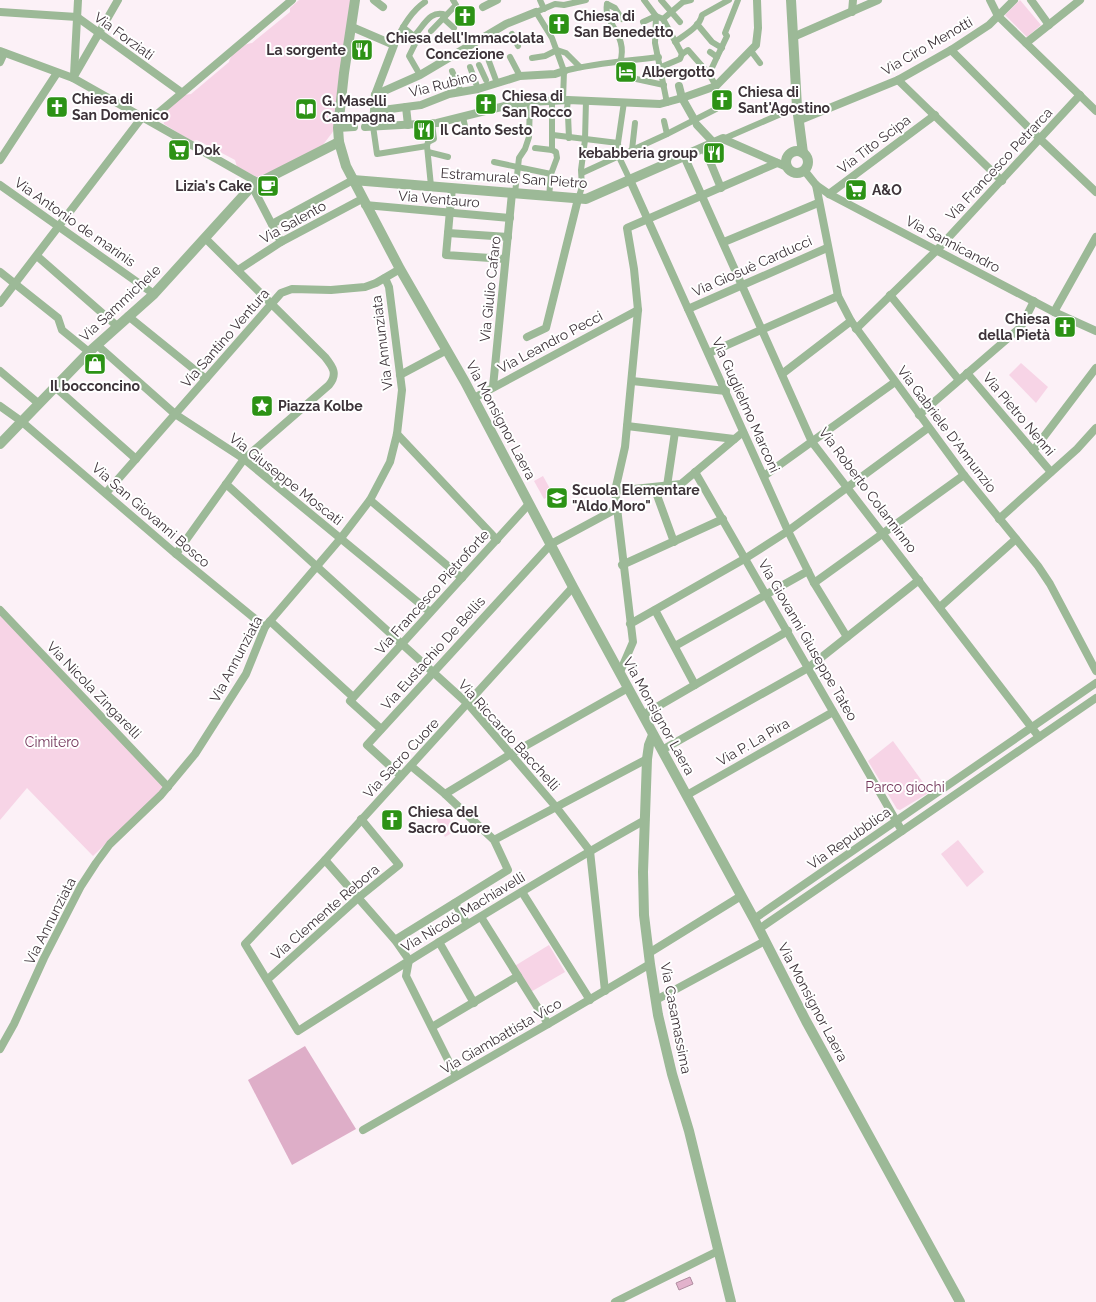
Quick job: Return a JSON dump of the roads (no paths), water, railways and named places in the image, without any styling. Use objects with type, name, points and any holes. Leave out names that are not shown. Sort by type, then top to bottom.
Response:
[{"type":"street","points":[[73,78],[78,0]]},
{"type":"street","points":[[73,78],[118,0]]},
{"type":"street","points":[[0,303],[146,118],[181,92],[292,0]]},
{"type":"street","name":"Via Monsignor Laera","points":[[355,0],[344,72],[338,128],[339,142],[346,166],[400,269],[474,398],[573,587],[766,941],[810,1028],[960,1302]]},
{"type":"street","points":[[374,0],[383,7]]},
{"type":"street","points":[[483,8],[497,0]]},
{"type":"street","points":[[540,0],[540,10],[564,71],[565,100],[567,109]]},
{"type":"street","points":[[375,95],[420,75],[507,25],[540,10],[555,4],[586,0]]},
{"type":"street","points":[[644,0],[656,16],[663,19],[682,54]]},
{"type":"street","points":[[661,0],[680,22]]},
{"type":"street","points":[[663,19],[683,2],[691,0]]},
{"type":"street","points":[[675,42],[697,24],[702,15],[729,0]]},
{"type":"street","points":[[709,74],[727,36],[725,33],[738,0]]},
{"type":"street","points":[[369,127],[432,124],[504,106],[552,100],[667,103],[716,86],[751,51],[756,45],[758,36],[757,0]]},
{"type":"street","points":[[679,86],[682,98],[695,122],[718,141],[787,167],[793,172],[804,170],[808,162],[803,153],[800,120],[797,107],[791,0]]},
{"type":"street","points":[[852,12],[853,0]]},
{"type":"street","points":[[793,37],[878,0]]},
{"type":"street","points":[[990,0],[998,16],[1096,111]]},
{"type":"street","name":"Via Ciro Menotti","points":[[800,120],[898,80],[951,50],[989,25],[1014,0]]},
{"type":"street","points":[[1031,0],[1049,24]]},
{"type":"street","points":[[1026,43],[1080,0]]},
{"type":"street","points":[[425,2],[418,6],[403,28],[394,45],[375,95],[375,111],[369,127],[377,154],[427,149],[448,157]]},
{"type":"street","points":[[431,32],[445,16],[454,2]]},
{"type":"street","points":[[605,2],[615,8],[622,19]]},
{"type":"street","points":[[605,2],[607,14],[623,46],[620,63],[623,73],[627,77],[664,85]]},
{"type":"street","name":"Via Forziati","points":[[0,12],[76,18],[181,92]]},
{"type":"street","points":[[414,36],[432,15],[438,13],[445,16],[454,28]]},
{"type":"street","points":[[643,22],[656,16]]},
{"type":"street","points":[[656,16],[655,43],[667,103]]},
{"type":"street","points":[[724,19],[728,25]]},
{"type":"street","points":[[697,24],[712,42],[722,48]]},
{"type":"street","points":[[352,27],[394,45]]},
{"type":"street","points":[[403,28],[414,36],[415,44],[409,56],[420,75]]},
{"type":"street","points":[[512,34],[518,46]]},
{"type":"street","points":[[532,58],[545,56],[557,50]]},
{"type":"street","points":[[557,50],[566,54],[580,66]]},
{"type":"street","points":[[661,67],[680,59],[682,54],[688,50],[709,74],[716,86]]},
{"type":"street","points":[[951,50],[1040,139],[1096,192]]},
{"type":"street","points":[[751,51],[760,63]]},
{"type":"street","points":[[0,62],[2,52],[73,78],[146,118],[256,185],[281,242]]},
{"type":"street","points":[[710,52],[717,57]]},
{"type":"street","points":[[487,56],[497,83]]},
{"type":"street","points":[[510,57],[520,76]]},
{"type":"street","points":[[564,71],[580,66],[620,63],[659,57]]},
{"type":"street","points":[[479,65],[487,83]]},
{"type":"street","points":[[470,67],[478,89]]},
{"type":"street","points":[[452,71],[462,92]]},
{"type":"street","name":"Via Rubino","points":[[375,111],[421,105],[440,97],[478,89],[487,83],[497,83],[520,76],[555,74],[564,71]]},
{"type":"street","points":[[0,160],[57,73]]},
{"type":"street","points":[[898,80],[1002,181]]},
{"type":"street","name":"Via Francesco Petrarca","points":[[856,329],[937,250],[1080,96]]},
{"type":"street","points":[[552,100],[552,150]]},
{"type":"street","points":[[527,337],[546,328],[582,187],[586,100]]},
{"type":"street","points":[[514,193],[519,158],[525,149],[529,137],[530,102]]},
{"type":"street","points":[[624,102],[618,143],[619,157],[630,180]]},
{"type":"street","points":[[406,107],[408,125]]},
{"type":"street","name":"Estramurale San Pietro","points":[[353,180],[549,197],[578,199],[593,198],[630,180],[797,107]]},
{"type":"street","points":[[582,174],[695,122],[716,109]]},
{"type":"street","points":[[463,116],[466,131]]},
{"type":"street","points":[[568,116],[569,138]]},
{"type":"street","name":"Via Tito Scipa","points":[[829,194],[935,116]]},
{"type":"street","points":[[664,121],[667,134]]},
{"type":"street","points":[[632,150],[635,123]]},
{"type":"street","points":[[431,186],[427,149],[428,142],[434,139],[432,124]]},
{"type":"street","points":[[338,128],[354,127]]},
{"type":"street","points":[[553,136],[618,143]]},
{"type":"street","points":[[256,185],[339,142]]},
{"type":"street","points":[[704,147],[721,188]]},
{"type":"street","points":[[535,148],[552,150],[556,152],[557,158],[551,174],[549,197]]},
{"type":"street","points":[[787,167],[786,159],[791,153],[799,151],[803,153]]},
{"type":"street","name":"Via Roberto Colanninno","points":[[684,156],[701,196],[724,242],[812,442],[1039,737]]},
{"type":"street","points":[[494,162],[551,174]]},
{"type":"street","points":[[620,672],[633,642],[622,565],[615,491],[625,447],[638,310],[634,270],[627,228],[777,163]]},
{"type":"street","name":"Via Sannicandro","points":[[804,170],[816,185],[829,194],[1054,312],[1096,331]]},
{"type":"street","points":[[272,224],[353,180]]},
{"type":"street","name":"Via Guglielmo Marconi","points":[[630,180],[726,391],[742,432],[764,476],[788,531],[814,583],[847,637]]},
{"type":"street","name":"Via Antonio de marinis","points":[[0,185],[154,294]]},
{"type":"street","name":"Via Sammichele","points":[[0,444],[54,386],[93,348],[154,294],[256,185]]},
{"type":"street","name":"Via Gabriele D'Annunzio","points":[[816,185],[818,203],[838,296],[851,321],[928,428],[999,519],[1038,566],[1050,584],[1096,671]]},
{"type":"street","points":[[452,188],[446,255],[506,260]]},
{"type":"street","name":"Via Giulio Cafaro","points":[[493,387],[510,218],[514,193]]},
{"type":"street","name":"Via Ventauro","points":[[364,202],[450,213],[510,218]]},
{"type":"street","name":"Via Salento","points":[[238,270],[281,242],[364,202]]},
{"type":"street","points":[[724,242],[818,203]]},
{"type":"street","points":[[448,233],[508,237]]},
{"type":"street","points":[[1054,312],[1092,252],[1096,237]]},
{"type":"street","points":[[176,554],[244,459],[329,385],[335,374],[332,366],[325,357],[205,238]]},
{"type":"street","name":"Via Giosuè Carducci","points":[[688,309],[827,248]]},
{"type":"street","points":[[37,256],[117,326]]},
{"type":"street","name":"Via Santino Ventura","points":[[106,493],[281,293],[287,290],[353,288],[376,283],[400,269]]},
{"type":"street","name":"Via Giuseppe Moscati","points":[[0,272],[58,318],[62,330],[93,348],[175,414],[244,459],[430,612]]},
{"type":"street","name":"Via Annunziata","points":[[0,1049],[14,1024],[44,958],[81,886],[110,844],[168,787],[195,754],[236,692],[246,674],[268,624],[341,538],[370,500],[390,462],[397,434],[402,390],[389,287],[385,278]]},
{"type":"street","points":[[890,295],[959,380]]},
{"type":"street","points":[[709,353],[838,296]]},
{"type":"street","points":[[919,415],[1021,327],[1034,301]]},
{"type":"street","name":"Via Leandro Pecci","points":[[474,398],[638,310]]},
{"type":"street","points":[[128,316],[206,379]]},
{"type":"street","points":[[782,374],[851,321]]},
{"type":"street","points":[[400,375],[447,350]]},
{"type":"street","points":[[1033,450],[1096,368]]},
{"type":"street","points":[[0,371],[38,404]]},
{"type":"street","name":"Via Pietro Nenni","points":[[967,374],[1051,472]]},
{"type":"street","points":[[632,381],[726,391]]},
{"type":"street","points":[[764,476],[895,382]]},
{"type":"street","points":[[54,386],[136,459]]},
{"type":"street","name":"Via San Giovanni Bosco","points":[[0,406],[21,421],[176,554],[268,624],[353,697],[350,701],[381,729]]},
{"type":"street","points":[[627,426],[734,439]]},
{"type":"street","points":[[630,624],[746,558],[788,531],[928,428]]},
{"type":"street","points":[[999,519],[1077,450],[1096,428]]},
{"type":"street","points":[[667,486],[675,432]]},
{"type":"street","points":[[615,491],[681,484],[742,432]]},
{"type":"street","points":[[397,434],[497,540]]},
{"type":"street","name":"Via Giovanni Giuseppe Tateo","points":[[695,472],[746,558],[902,831]]},
{"type":"street","points":[[814,583],[964,475]]},
{"type":"street","name":"Via Riccardo Bacchelli","points":[[226,484],[468,704],[556,807],[590,851]]},
{"type":"street","points":[[654,488],[674,542]]},
{"type":"street","points":[[370,500],[462,578]]},
{"type":"street","name":"Via Francesco Pietroforte","points":[[353,697],[529,504]]},
{"type":"street","name":"Via Eustachio De Bellis","points":[[402,776],[366,745],[551,544],[616,509]]},
{"type":"street","points":[[622,565],[723,519]]},
{"type":"street","points":[[940,607],[1016,539]]},
{"type":"street","points":[[675,646],[808,571]]},
{"type":"street","points":[[662,750],[808,668],[919,580]]},
{"type":"street","name":"Via Sacro Cuore","points":[[268,979],[245,944],[325,860],[573,587]]},
{"type":"street","name":"Via Nicola Zingarelli","points":[[0,610],[168,787]]},
{"type":"street","points":[[655,610],[695,684]]},
{"type":"street","points":[[643,715],[788,631]]},
{"type":"street","name":"Via Repubblica","points":[[754,919],[1096,684]]},
{"type":"street","points":[[445,794],[511,754],[628,688]]},
{"type":"street","name":"Via Repubblica","points":[[759,929],[1096,698]]},
{"type":"street","name":"Via P. La Pira","points":[[686,795],[833,712]]},
{"type":"street","name":"Via Casamassima","points":[[653,735],[649,745],[647,759],[645,820],[644,908],[650,964],[672,1074],[689,1131],[730,1302]]},
{"type":"street","points":[[494,840],[647,759]]},
{"type":"street","points":[[395,940],[508,870],[494,840],[445,794],[411,766]]},
{"type":"street","name":"Via Clemente Rebora","points":[[268,979],[358,898],[400,865],[362,819]]},
{"type":"street","name":"Via Nicolò Machiavelli","points":[[268,979],[298,1030],[467,924],[645,820]]},
{"type":"street","points":[[590,851],[605,991]]},
{"type":"street","points":[[325,860],[395,940],[409,960],[406,976],[456,1076]]},
{"type":"street","points":[[522,892],[590,1000]]},
{"type":"street","points":[[649,953],[741,896]]},
{"type":"street","points":[[455,903],[467,924]]},
{"type":"street","points":[[481,917],[548,1024]]},
{"type":"street","points":[[656,1000],[766,941]]},
{"type":"street","points":[[439,942],[474,1002]]},
{"type":"street","name":"Via Giambattista Vico","points":[[363,1130],[650,964]]},
{"type":"street","points":[[432,1027],[518,976]]},
{"type":"street","points":[[615,1302],[718,1250]]},
{"type":"place","name":"Chiesa dell'Immacolata Concezione","points":[[465,16]]},
{"type":"place","name":"Chiesa di San Benedetto","points":[[559,24]]},
{"type":"place","name":"La sorgente","points":[[362,50]]},
{"type":"place","name":"Albergotto","points":[[626,72]]},
{"type":"place","name":"Chiesa di Sant'Agostino","points":[[722,100]]},
{"type":"place","name":"Chiesa di San Rocco","points":[[486,104]]},
{"type":"place","name":"Chiesa di San Domenico","points":[[57,107]]},
{"type":"place","name":"G. Maselli Campagna","points":[[306,109]]},
{"type":"place","name":"Il Canto Sesto","points":[[424,130]]},
{"type":"place","name":"Dok","points":[[179,150]]},
{"type":"place","name":"kebabberia group","points":[[714,153]]},
{"type":"place","name":"Lizia's Cake","points":[[268,186]]},
{"type":"place","name":"A&O","points":[[856,190]]},
{"type":"place","name":"Chiesa della Pietà","points":[[1065,327]]},
{"type":"place","name":"Il bocconcino","points":[[95,364]]},
{"type":"place","name":"Piazza Kolbe","points":[[262,406]]},
{"type":"place","name":"Scuola Elementare \"Aldo Moro\"","points":[[557,498]]},
{"type":"place","name":"Chiesa del Sacro Cuore","points":[[392,820]]},
{"type":"park label","name":"Cimitero","points":[[52,742]]},
{"type":"park label","name":"Parco giochi","points":[[905,787]]}]
